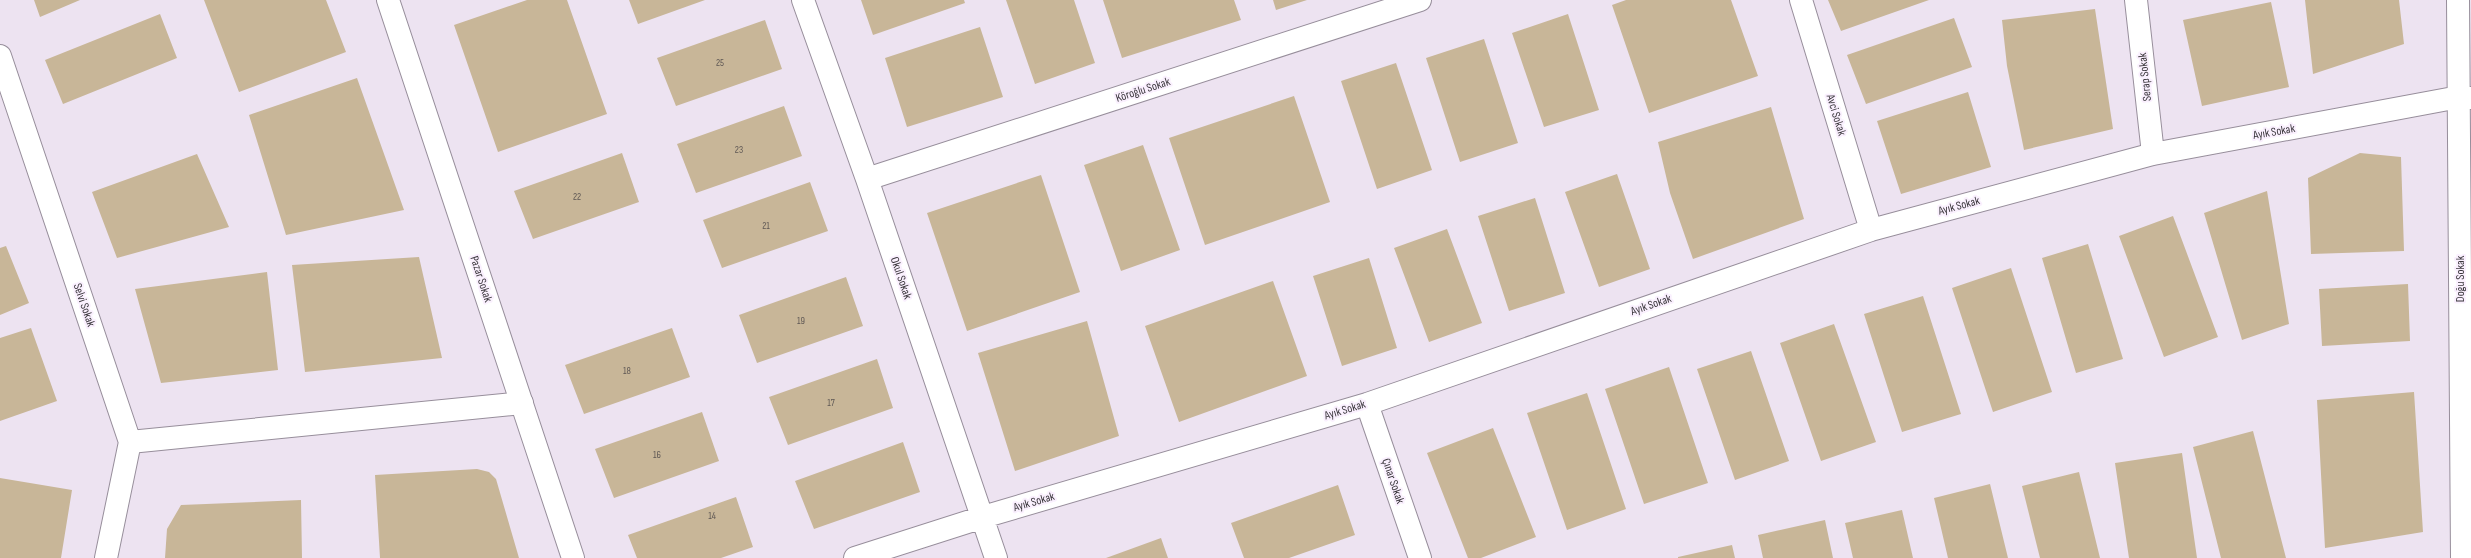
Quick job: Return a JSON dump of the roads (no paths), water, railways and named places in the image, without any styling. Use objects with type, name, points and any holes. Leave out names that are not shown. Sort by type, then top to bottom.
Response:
[{"type":"street","name":"Pazar Sokak","points":[[388,0],[573,558]]},
{"type":"street","name":"Okul Sokak","points":[[803,0],[867,179],[996,558]]},
{"type":"street","name":"Köroğlu Sokak","points":[[867,179],[1420,0]]},
{"type":"street","name":"Avci Sokak","points":[[1801,0],[1871,230]]},
{"type":"street","name":"Serap Sokak","points":[[2136,0],[2153,154]]},
{"type":"street","name":"Doğu Sokak","points":[[2457,557],[2465,98],[2458,0]]},
{"type":"street","name":"Selvi Sokak","points":[[0,56],[130,442]]},
{"type":"street","name":"Ayık Sokak","points":[[855,558],[983,517],[1367,404],[1871,230],[2153,154],[2465,98]]},
{"type":"street","points":[[106,558],[130,442],[522,403]]},
{"type":"street","name":"Çınar Sokak","points":[[1367,404],[1420,558]]}]
